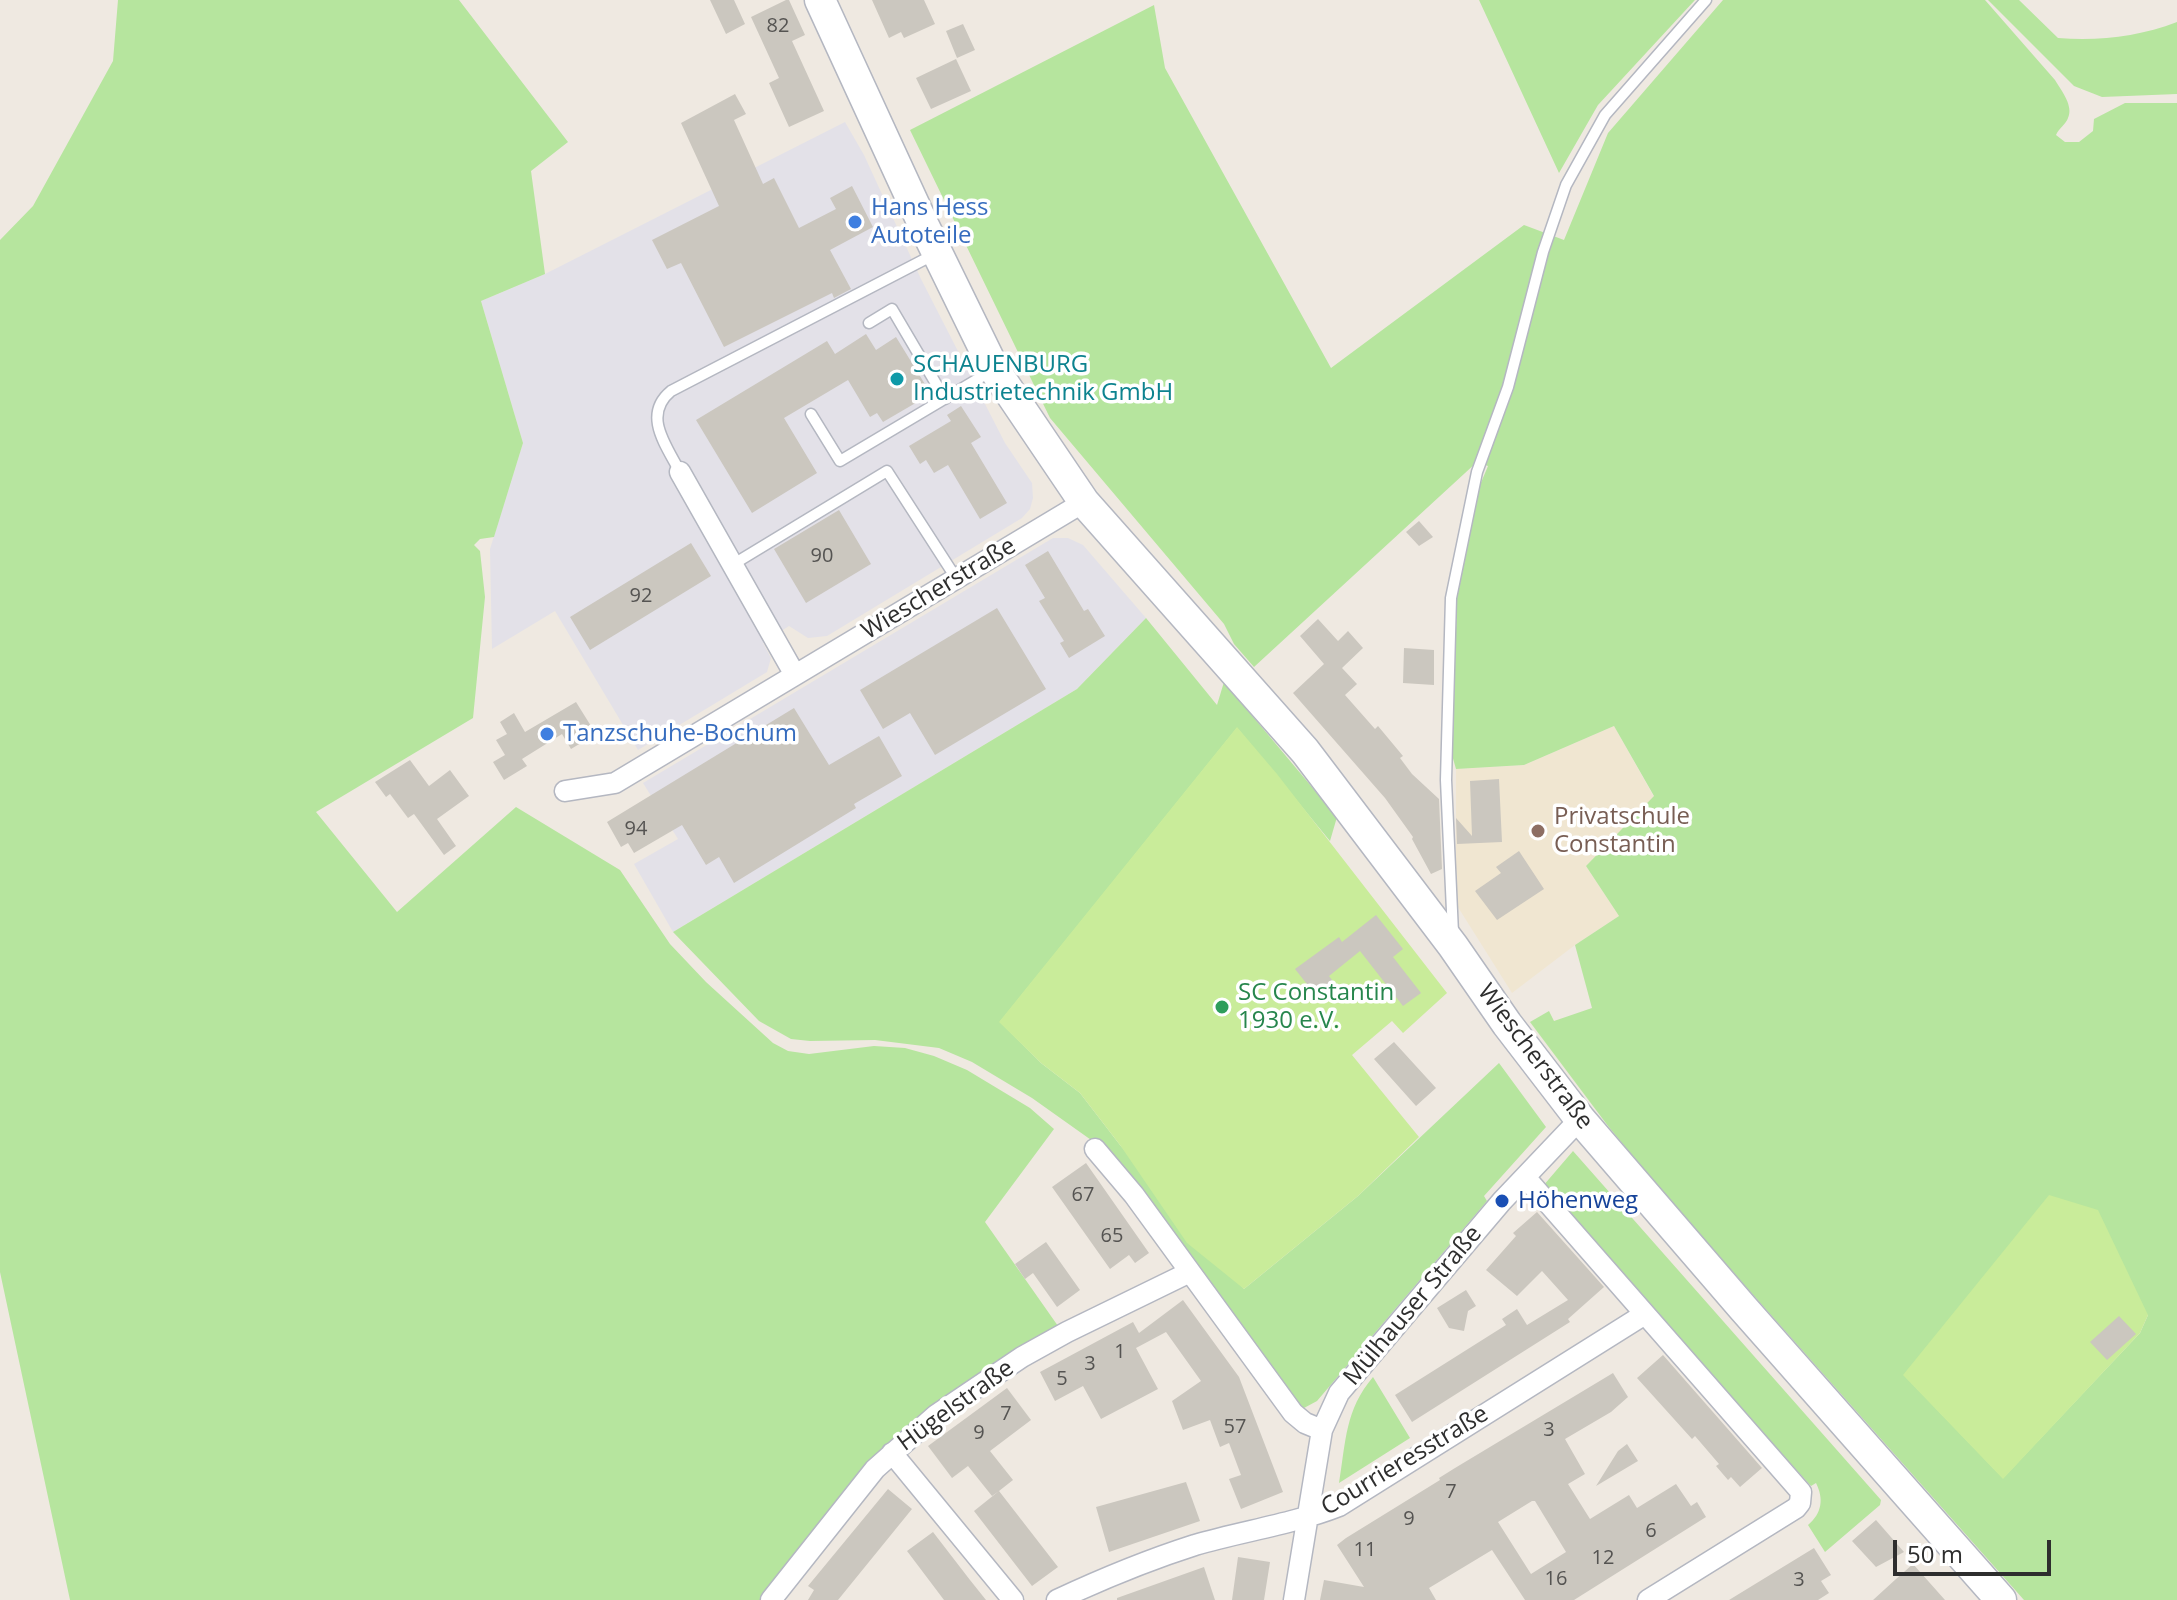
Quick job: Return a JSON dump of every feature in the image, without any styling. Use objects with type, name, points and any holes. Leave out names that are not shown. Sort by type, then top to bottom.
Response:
[{"type":"main road","name":"Wiescherstraße","points":[[820,0],[994,369],[1084,502],[1305,751],[1580,1119],[1763,1332],[2001,1600]]},
{"type":"street","points":[[680,472],[795,675]]},
{"type":"street","name":"Wiescherstraße","points":[[565,791],[615,783],[1084,502]]},
{"type":"street","name":"Mülhauser Straße","points":[[1294,1600],[1322,1430],[1339,1393],[1525,1177],[1580,1119]]},
{"type":"street","points":[[1095,1149],[1134,1195],[1293,1413],[1305,1423],[1322,1430]]},
{"type":"street","points":[[1525,1177],[1799,1487],[1802,1497],[1796,1508],[1648,1600]]},
{"type":"street","name":"Hügelstraße","points":[[771,1600],[875,1469],[936,1415],[1022,1357],[1190,1272]]},
{"type":"street","name":"Courrieresstraße","points":[[1057,1600],[1146,1562],[1197,1545],[1308,1518],[1339,1506],[1645,1314]]},
{"type":"street","points":[[892,1453],[1013,1600]]},
{"type":"lane","points":[[1453,946],[1446,780],[1451,598],[1477,472],[1508,387],[1543,252],[1566,185],[1605,115],[1706,0]]},
{"type":"lane","points":[[680,472],[660,433],[656,416],[660,400],[671,391],[937,253]]},
{"type":"lane","points":[[869,323],[892,309],[945,399]]},
{"type":"lane","points":[[811,414],[840,461],[994,369]]},
{"type":"lane","points":[[732,565],[887,471],[956,578]]},
{"type":"shaded area","points":[[845,122],[1005,443],[1032,483],[1030,509],[1022,518],[827,636],[808,638],[789,626],[763,643],[771,658],[767,672],[638,750],[555,611],[492,649],[490,549],[523,443],[481,301],[545,274]]},
{"type":"shaded area","points":[[1053,538],[1068,538],[1083,545],[1146,618],[1077,689],[673,932],[634,864],[678,839],[643,783]]},
{"type":"shaded area","name":"Privatschule Constantin","points":[[1614,726],[1654,797],[1586,866],[1619,916],[1512,993],[1456,904],[1456,769],[1524,765]]},
{"type":"green space","points":[[118,0],[459,0],[568,142],[531,171],[545,274],[481,301],[523,443],[494,537],[480,539],[474,545],[480,551],[485,597],[473,718],[316,812],[397,912],[516,807],[620,870],[670,944],[706,982],[773,1043],[788,1051],[809,1054],[874,1046],[905,1048],[934,1056],[967,1070],[1030,1108],[1054,1129],[985,1222],[1058,1326],[961,1390],[767,1600],[70,1600],[0,1272],[0,240],[33,206],[113,61]]},
{"type":"green space","points":[[1479,0],[1695,0],[1598,105],[1559,173]]},
{"type":"green space","points":[[1723,0],[1985,0],[2063,93],[2069,113],[2056,135],[2065,142],[2079,142],[2093,131],[2094,119],[2125,103],[2177,103],[2177,1600],[2024,1600],[1667,1198],[1530,1022],[1549,1011],[1554,1021],[1592,1008],[1575,945],[1619,916],[1586,866],[1654,796],[1614,726],[1524,765],[1456,769],[1452,755],[1457,598],[1480,485],[1488,466],[1477,462],[1254,667],[1234,644],[1224,624],[1050,418],[910,130],[1154,5],[1165,68],[1331,368],[1524,225],[1564,240],[1608,133]],"holes":[[[2148,1315],[2140,1333],[2003,1478],[1904,1375]]]},
{"type":"green space","points":[[1988,0],[2019,0],[2058,38],[2118,37],[2177,22],[2177,94],[2102,97],[2074,86]]},
{"type":"green space","points":[[1146,618],[1217,705],[1224,682],[1337,817],[1330,841],[1237,728],[1000,1022],[1041,1063],[1080,1093],[1120,1145],[1244,1289],[1358,1196],[1499,1063],[1546,1127],[1484,1196],[1487,1201],[1317,1401],[1304,1408],[1297,1406],[1101,1147],[1032,1098],[972,1062],[939,1048],[875,1040],[791,1039],[759,1021],[673,932],[1077,689]]},
{"type":"green space","name":"SC Constantin 1930 e.V.","points":[[1237,727],[1447,993],[1403,1033],[1392,1021],[1352,1055],[1419,1137],[1358,1196],[1244,1289],[1187,1243],[1080,1093],[1041,1063],[999,1022]]},
{"type":"green space","points":[[1573,1151],[1881,1500],[1880,1505],[1825,1552],[1808,1525],[1820,1506],[1816,1483],[1811,1486],[1543,1186]]},
{"type":"green space","points":[[2049,1195],[2098,1210],[2148,1315],[2140,1333],[2003,1479],[1903,1375]]},
{"type":"green space","points":[[1373,1377],[1410,1438],[1339,1483],[1352,1414]]},
{"type":"building","points":[[710,0],[734,0],[745,24],[726,34]]},
{"type":"building","points":[[789,0],[805,35],[792,41],[824,111],[789,127],[769,83],[779,78],[751,17]]},
{"type":"building","points":[[872,0],[924,0],[935,24],[904,38],[901,32],[889,38]]},
{"type":"building","points":[[963,24],[975,50],[957,58],[946,31]]},
{"type":"building","points":[[956,59],[971,91],[931,109],[916,78]]},
{"type":"building","points":[[735,94],[746,114],[734,120],[763,184],[774,178],[799,228],[836,209],[830,198],[852,186],[873,227],[830,250],[851,289],[834,298],[832,293],[724,347],[681,263],[667,269],[652,240],[719,206],[681,123]]},
{"type":"building","points":[[866,334],[876,350],[896,337],[931,394],[883,422],[877,413],[870,417],[848,380],[784,418],[817,473],[752,513],[696,420],[827,341],[835,354]]},
{"type":"building","points":[[961,406],[981,437],[971,443],[1007,503],[980,519],[948,465],[934,473],[926,460],[920,464],[909,446],[951,421],[947,415]]},
{"type":"building","points":[[839,510],[871,564],[806,603],[774,549]]},
{"type":"building","points":[[1419,521],[1433,537],[1419,546],[1406,532]]},
{"type":"building","points":[[691,543],[711,576],[590,650],[570,617]]},
{"type":"building","points":[[1048,551],[1084,611],[1088,609],[1105,636],[1069,658],[1060,643],[1064,641],[1039,601],[1045,598],[1025,565]]},
{"type":"building","points":[[997,608],[1046,689],[935,755],[910,713],[883,729],[860,690]]},
{"type":"building","points":[[1318,619],[1338,641],[1348,631],[1363,648],[1342,668],[1357,684],[1345,695],[1375,729],[1378,726],[1403,756],[1400,758],[1412,774],[1439,799],[1442,869],[1431,874],[1413,837],[1385,798],[1293,693],[1324,664],[1300,636]]},
{"type":"building","points":[[1404,648],[1434,650],[1434,685],[1403,683]]},
{"type":"building","points":[[576,702],[596,734],[571,749],[562,734],[522,759],[527,766],[504,780],[493,762],[505,755],[496,740],[507,734],[500,722],[514,713],[525,732]]},
{"type":"building","points":[[794,708],[829,765],[879,736],[902,776],[734,883],[719,857],[706,865],[682,825],[634,853],[628,843],[621,847],[607,822]]},
{"type":"building","points":[[410,760],[429,786],[450,770],[469,796],[437,819],[456,846],[444,855],[414,814],[408,818],[390,794],[386,797],[375,782]]},
{"type":"building","points":[[1499,779],[1502,842],[1457,844],[1456,818],[1472,836],[1470,781]]},
{"type":"building","points":[[1519,851],[1544,889],[1497,920],[1475,891],[1501,873],[1496,867]]},
{"type":"building","points":[[1376,915],[1403,949],[1393,957],[1421,993],[1403,1006],[1360,951],[1329,976],[1338,988],[1322,1003],[1295,969],[1339,937],[1342,942]]},
{"type":"building","points":[[1394,1042],[1436,1088],[1416,1106],[1374,1059]]},
{"type":"building","points":[[1086,1163],[1149,1253],[1135,1263],[1129,1255],[1110,1269],[1052,1187]]},
{"type":"building","points":[[1537,1212],[1604,1287],[1568,1319],[1570,1322],[1412,1422],[1395,1395],[1506,1325],[1502,1319],[1517,1309],[1527,1325],[1568,1300],[1542,1271],[1517,1296],[1486,1270],[1516,1236],[1513,1233]]},
{"type":"building","points":[[1046,1242],[1080,1290],[1057,1307],[1033,1273],[1025,1279],[1015,1264]]},
{"type":"building","points":[[1466,1290],[1476,1306],[1468,1311],[1464,1331],[1449,1328],[1437,1308]]},
{"type":"building","points":[[1183,1300],[1239,1377],[1283,1492],[1241,1509],[1229,1479],[1241,1475],[1229,1443],[1220,1447],[1210,1420],[1183,1430],[1172,1401],[1201,1381],[1166,1332],[1136,1348],[1158,1389],[1101,1419],[1083,1386],[1055,1401],[1040,1372],[1133,1322],[1139,1333]]},
{"type":"building","points":[[2119,1316],[2136,1334],[2107,1360],[2090,1342]]},
{"type":"building","points":[[1663,1355],[1762,1468],[1740,1487],[1731,1477],[1728,1480],[1716,1466],[1719,1464],[1695,1436],[1692,1439],[1637,1378]]},
{"type":"building","points":[[1613,1373],[1628,1397],[1611,1412],[1565,1439],[1585,1474],[1568,1484],[1590,1519],[1629,1495],[1637,1508],[1676,1484],[1691,1506],[1697,1502],[1706,1517],[1574,1600],[1525,1600],[1492,1550],[1429,1588],[1436,1600],[1320,1600],[1324,1580],[1364,1587],[1337,1545],[1346,1538]],"holes":[[[1535,1501],[1566,1552],[1531,1574],[1498,1522]]]},
{"type":"building","points":[[1007,1388],[1031,1420],[990,1451],[1013,1480],[992,1496],[968,1466],[952,1478],[928,1446]]},
{"type":"building","points":[[1627,1444],[1638,1461],[1596,1486],[1618,1451]]},
{"type":"building","points":[[1186,1482],[1200,1521],[1109,1552],[1096,1507]]},
{"type":"building","points":[[888,1489],[912,1509],[838,1600],[808,1600],[814,1590],[808,1586]]},
{"type":"building","points":[[999,1491],[1058,1567],[1032,1586],[974,1511]]},
{"type":"building","points":[[1876,1520],[1904,1552],[1876,1567],[1852,1541]]},
{"type":"building","points":[[933,1532],[986,1600],[944,1600],[907,1551]]},
{"type":"building","points":[[1814,1548],[1831,1575],[1821,1581],[1829,1593],[1818,1600],[1729,1600]]},
{"type":"building","points":[[1238,1557],[1270,1562],[1264,1600],[1232,1600]]},
{"type":"building","points":[[1913,1564],[1945,1600],[1873,1600],[1896,1579]]},
{"type":"building","points":[[1204,1567],[1215,1600],[1117,1600],[1117,1598]]},
{"type":"place","name":"Hans Hess Autoteile","points":[[855,222]]},
{"type":"place","name":"SCHAUENBURG Industrietechnik GmbH","points":[[897,379]]},
{"type":"place","name":"Tanzschuhe-Bochum","points":[[547,734]]},
{"type":"place","name":"Privatschule Constantin","points":[[1538,831]]},
{"type":"place","name":"SC Constantin 1930 e.V.","points":[[1222,1007]]},
{"type":"place","name":"Höhenweg","points":[[1502,1201]]}]
